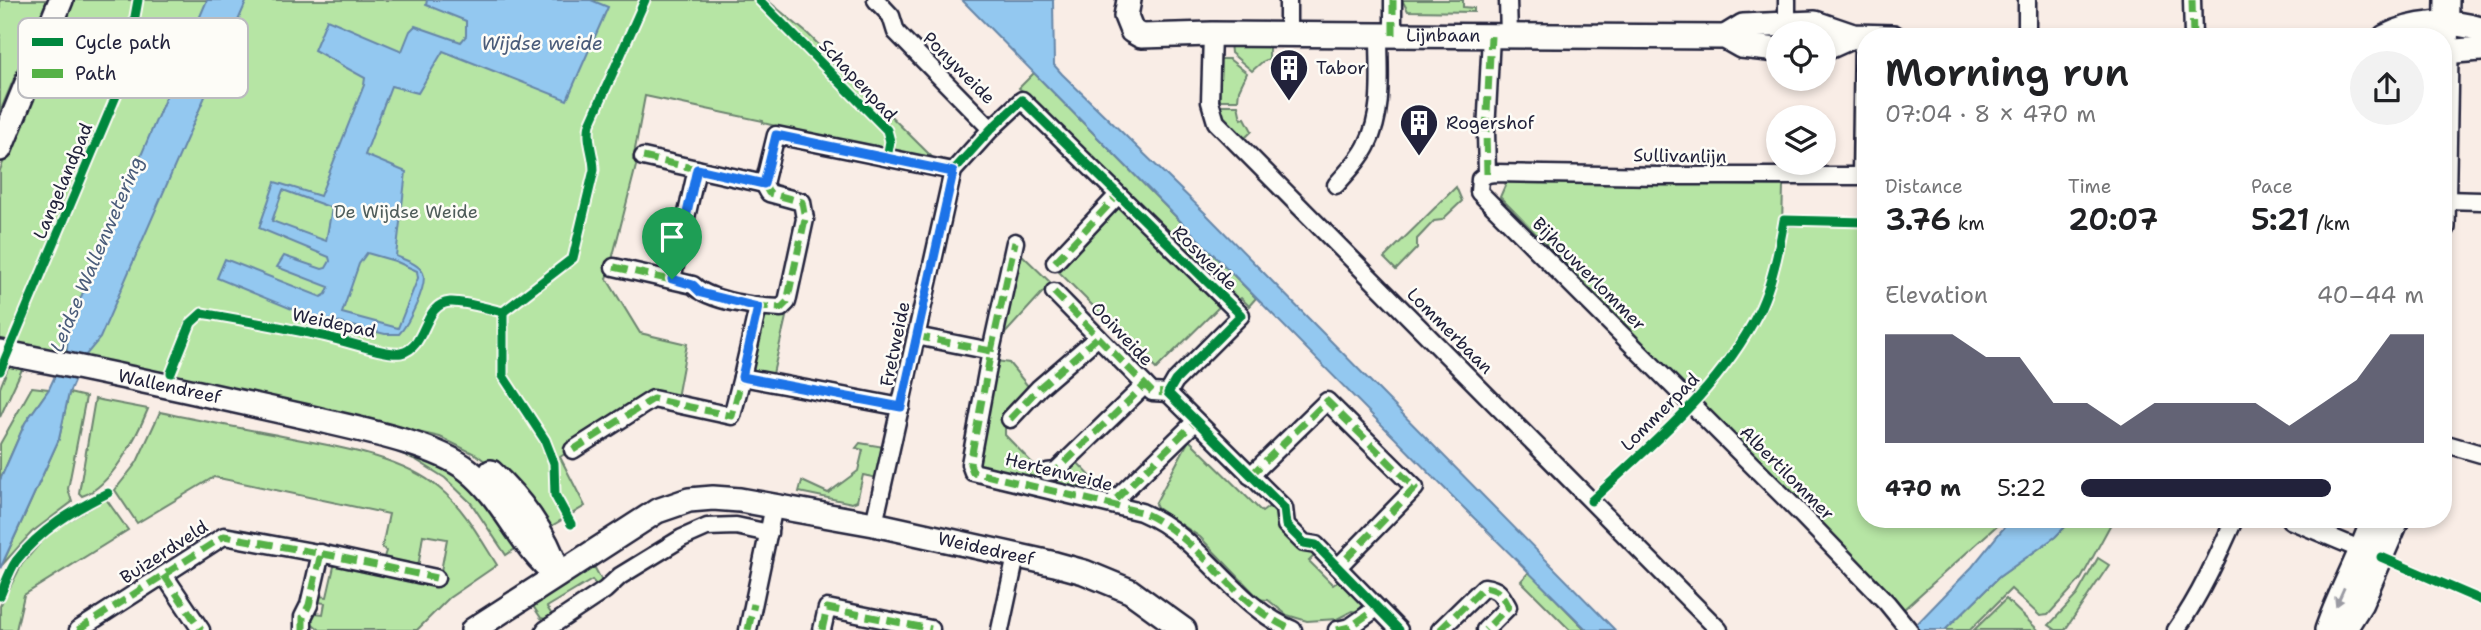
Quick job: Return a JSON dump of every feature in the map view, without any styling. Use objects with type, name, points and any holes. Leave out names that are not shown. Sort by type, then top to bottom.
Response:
[{"type":"street","points":[[54,18],[61,0]]},
{"type":"street","name":"Ponyweide","points":[[876,0],[891,16],[897,32],[992,129]]},
{"type":"street","name":"Lijnbaan","points":[[1130,0],[1141,23],[1160,35],[1725,37],[1741,46],[1766,49]]},
{"type":"street","points":[[1288,35],[1289,0]]},
{"type":"street","points":[[1336,186],[1366,148],[1374,128],[1379,111],[1386,35],[1393,0]]},
{"type":"street","points":[[1491,173],[1486,132],[1508,0]]},
{"type":"street","points":[[2027,0],[2027,28]]},
{"type":"street","points":[[2192,0],[2193,28]]},
{"type":"street","points":[[2446,28],[2447,0]]},
{"type":"street","name":"Lijnbaan","points":[[1725,37],[1743,26],[1787,19],[1815,23],[1857,36]]},
{"type":"street","points":[[2402,28],[2446,24],[2481,29]]},
{"type":"street","name":"Lommerbaan","points":[[1212,34],[1210,102],[1216,122],[1719,630]]},
{"type":"street","name":"Lijnbaan","points":[[1836,44],[1857,36]]},
{"type":"street","points":[[2452,51],[2481,48]]},
{"type":"street","points":[[0,149],[21,98]]},
{"type":"street","name":"Rosweide","points":[[953,172],[1023,100],[1241,315],[1175,381],[1168,393]]},
{"type":"street","points":[[614,267],[672,279],[693,285],[701,293],[758,307],[781,308],[787,302],[805,219],[803,202],[769,193],[764,184],[776,135],[953,172]]},
{"type":"street","points":[[643,157],[764,184]]},
{"type":"street","points":[[672,279],[697,169]]},
{"type":"street","name":"Fretweide","points":[[874,524],[953,172]]},
{"type":"street","name":"Sullivanlijn","points":[[1491,173],[1857,176]]},
{"type":"street","name":"Bijhouwerlommer","points":[[1491,173],[1480,178],[1479,192],[1693,406]]},
{"type":"street","points":[[1055,262],[1118,195]]},
{"type":"street","points":[[2452,200],[2481,201]]},
{"type":"street","points":[[916,337],[992,351],[1015,242]]},
{"type":"street","name":"Ooiweide","points":[[1054,292],[1152,392],[1168,393]]},
{"type":"street","points":[[573,450],[653,399],[732,416],[758,307]]},
{"type":"street","points":[[1010,419],[1039,388],[1098,337]]},
{"type":"street","name":"Hertenweide","points":[[992,351],[970,464],[973,472],[1141,512],[1159,520],[1191,543],[1265,615],[1293,630]]},
{"type":"street","name":"Wallendreef","points":[[0,352],[340,425],[441,453],[467,469],[491,492],[530,549],[553,569]]},
{"type":"street","points":[[742,377],[901,407]]},
{"type":"street","points":[[1047,472],[1056,471],[1145,385]]},
{"type":"street","points":[[1168,393],[1283,508],[1286,525],[1296,536],[1304,543],[1316,545],[1399,630]]},
{"type":"street","points":[[1250,476],[1327,401],[1415,488],[1338,567]]},
{"type":"street","name":"Albertilommer","points":[[1693,406],[1849,563],[1908,629]]},
{"type":"street","points":[[1116,499],[1195,422]]},
{"type":"street","points":[[2452,446],[2481,454]]},
{"type":"street","name":"Weidedreef","points":[[553,569],[631,512],[666,496],[714,491],[760,499],[774,506]]},
{"type":"street","name":"Weidedreef","points":[[553,569],[590,553],[674,503],[713,498],[874,524],[1084,572],[1130,591],[1184,630]]},
{"type":"street","points":[[748,630],[774,506]]},
{"type":"street","points":[[542,630],[605,590],[620,576],[682,538],[707,527],[736,526],[769,533]]},
{"type":"street","points":[[2176,630],[2189,611],[2230,528]]},
{"type":"street","points":[[2309,528],[2372,554]]},
{"type":"street","points":[[2344,630],[2361,603],[2372,554],[2373,528]]},
{"type":"street","points":[[2327,630],[2336,604],[2391,528]]},
{"type":"street","name":"Buizerdveld","points":[[78,630],[224,536],[321,553],[436,578]]},
{"type":"street","points":[[303,630],[303,617],[310,606],[321,553]]},
{"type":"street","points":[[1000,630],[1016,556]]},
{"type":"street","points":[[453,630],[477,609],[553,569]]},
{"type":"street","points":[[473,630],[553,569]]},
{"type":"street","points":[[164,575],[201,630]]},
{"type":"street","points":[[1440,630],[1483,587],[1495,588],[1508,607],[1485,630]]},
{"type":"street","points":[[822,630],[827,608],[931,629]]},
{"type":"street","points":[[1337,630],[1350,627],[1377,608]]},
{"type":"green space","points":[[0,0],[47,0],[39,18],[18,18],[18,69],[0,112]]},
{"type":"green space","name":"De Wijdse Weide","points":[[70,0],[767,0],[808,34],[934,159],[931,164],[763,121],[645,96],[633,160],[637,162],[607,279],[640,333],[687,344],[677,398],[646,394],[623,411],[624,415],[560,457],[585,506],[543,531],[491,466],[477,455],[440,437],[0,340],[0,170],[30,98],[248,98],[248,18],[63,18]]},
{"type":"green space","points":[[1402,0],[1463,0],[1463,7],[1474,8],[1474,12],[1408,11]]},
{"type":"green space","points":[[1230,42],[1269,42],[1269,59],[1252,71],[1231,53]]},
{"type":"green space","points":[[1217,59],[1229,59],[1247,73],[1239,90],[1238,100],[1217,100]]},
{"type":"green space","points":[[1034,73],[1256,298],[1249,306],[1241,298],[1235,303],[1019,88]]},
{"type":"green space","points":[[1217,105],[1238,105],[1241,119],[1245,118],[1252,131],[1242,141],[1221,119]]},
{"type":"green space","points":[[1507,181],[1783,186],[1782,226],[1857,226],[1857,528],[1994,528],[1904,609],[1500,197]]},
{"type":"green space","points":[[1456,187],[1462,201],[1442,220],[1434,221],[1417,239],[1417,248],[1396,270],[1384,258]]},
{"type":"green space","points":[[1119,207],[1219,307],[1156,369],[1059,272]]},
{"type":"green space","points":[[1018,251],[1051,283],[1001,338]]},
{"type":"green space","points":[[767,313],[786,317],[772,378],[751,372],[761,317]]},
{"type":"green space","points":[[997,361],[1009,363],[1032,391],[1005,416],[1005,435],[1047,478],[1075,460],[1107,493],[978,466],[975,462]]},
{"type":"green space","points":[[10,363],[24,365],[0,417],[0,388]]},
{"type":"green space","points":[[32,387],[49,389],[25,423],[0,480],[0,444]]},
{"type":"green space","points":[[69,393],[86,397],[68,489],[72,502],[32,532],[2,565],[59,439]]},
{"type":"green space","points":[[183,397],[411,448],[469,476],[521,545],[506,555],[471,503],[445,478],[416,460],[384,446],[182,401]]},
{"type":"green space","points":[[95,399],[148,409],[130,446],[113,472],[93,491],[82,496],[79,493]]},
{"type":"green space","points":[[160,412],[343,448],[405,467],[448,496],[471,524],[497,565],[449,598],[417,630],[320,630],[309,621],[310,616],[315,613],[323,614],[325,603],[317,602],[319,596],[327,597],[335,562],[438,587],[447,539],[423,535],[418,568],[383,560],[386,551],[382,547],[389,514],[214,477],[137,523],[115,490],[137,462]]},
{"type":"green space","points":[[1189,440],[1262,512],[1270,506],[1316,554],[1309,561],[1333,585],[1340,580],[1362,605],[1359,612],[1352,611],[1337,619],[1307,621],[1287,615],[1268,600],[1253,599],[1256,595],[1200,537],[1157,508],[1155,504]]},
{"type":"green space","points":[[860,443],[884,447],[877,478],[863,475],[857,501],[852,503],[799,492],[802,481],[828,493],[858,471],[863,450],[856,448]]},
{"type":"green space","points":[[106,499],[128,530],[24,595],[16,630],[0,630],[0,606],[22,564],[57,528]]},
{"type":"green space","points":[[2064,528],[2109,528],[2081,579],[2048,615],[2040,616],[2011,589],[1970,630],[1945,630],[1999,577]]},
{"type":"green space","points":[[2098,558],[2109,565],[2065,630],[2056,630],[2049,625],[2077,595]]},
{"type":"green space","points":[[590,559],[603,583],[598,587],[592,580],[547,607],[552,615],[541,618],[529,600]]},
{"type":"green space","points":[[1529,572],[1586,630],[1570,630],[1521,581]]},
{"type":"green space","points":[[2006,599],[2038,630],[1974,630]]},
{"type":"water","points":[[207,0],[247,0],[239,18],[199,18]]},
{"type":"water","name":"Wijdse weide","points":[[427,0],[591,0],[608,7],[567,100],[443,51],[418,93],[391,86],[365,155],[406,172],[396,256],[418,267],[424,279],[416,305],[399,334],[385,334],[304,314],[217,278],[225,259],[321,297],[326,294],[329,287],[277,267],[284,256],[322,269],[326,268],[329,257],[259,228],[275,182],[320,196],[364,85],[365,78],[314,50],[327,19],[402,51],[410,31],[415,26],[461,42],[466,36],[466,21],[426,5]],"holes":[[[283,190],[332,208],[326,241],[272,221]],[[367,253],[417,271],[418,278],[398,328],[342,313],[359,264]]]},
{"type":"water","points":[[962,0],[1053,0],[1054,65],[1062,74],[1205,213],[1615,630],[1587,630]]},
{"type":"water","points":[[165,98],[204,98],[100,338],[85,356],[69,393],[59,439],[0,569],[0,480],[25,423],[49,389],[67,350],[68,331]]},
{"type":"water","points":[[2004,528],[2064,528],[1999,577],[1945,630],[1911,630],[1972,567]]},
{"type":"marked path","points":[[1393,0],[1393,36]]},
{"type":"marked path","points":[[2192,0],[2193,28]]},
{"type":"marked path","points":[[1487,174],[1486,132],[1491,36]]},
{"type":"marked path","points":[[614,267],[693,285],[722,299],[747,305],[781,308],[787,302],[805,219],[802,202],[769,193],[764,184],[776,135],[891,159]]},
{"type":"marked path","points":[[643,157],[764,184]]},
{"type":"marked path","points":[[672,279],[697,169]]},
{"type":"marked path","points":[[1055,262],[1118,195]]},
{"type":"marked path","points":[[991,351],[1015,242]]},
{"type":"marked path","points":[[1054,292],[1152,392],[1168,393]]},
{"type":"marked path","points":[[758,307],[742,377],[901,407]]},
{"type":"marked path","points":[[916,336],[991,351],[970,464],[973,472],[1141,512],[1182,538],[1252,605],[1293,630]]},
{"type":"marked path","points":[[1010,419],[1039,388],[1098,337]]},
{"type":"marked path","points":[[573,450],[653,399],[732,416],[742,377]]},
{"type":"marked path","points":[[1047,472],[1056,471],[1145,385]]},
{"type":"marked path","points":[[1250,476],[1327,401],[1415,488],[1338,567]]},
{"type":"marked path","points":[[1116,499],[1195,422]]},
{"type":"marked path","points":[[78,630],[224,536],[436,578]]},
{"type":"marked path","points":[[303,630],[303,617],[309,605],[321,553]]},
{"type":"marked path","points":[[164,575],[201,630]]},
{"type":"marked path","points":[[1440,630],[1484,587],[1499,593],[1508,607],[1485,630]]},
{"type":"marked path","points":[[748,630],[754,604]]},
{"type":"marked path","points":[[822,630],[827,608],[931,629]]},
{"type":"marked path","points":[[1337,630],[1350,627],[1377,608]]},
{"type":"cycle path","name":"Langelandpad","points":[[135,18],[138,0]]},
{"type":"cycle path","name":"Weidepad","points":[[171,373],[191,323],[202,313],[401,353],[416,343],[429,317],[441,305],[450,302],[462,303],[503,312],[573,258],[594,170],[590,124],[645,0]]},
{"type":"cycle path","name":"Schapenpad","points":[[759,0],[887,130],[890,141],[887,158],[953,171],[1022,100],[1241,315],[1175,381],[1168,393],[1284,508],[1286,525],[1304,543],[1316,545],[1399,630]]},
{"type":"cycle path","name":"Langelandpad","points":[[0,371],[115,98]]},
{"type":"cycle path","name":"Lommerpad","points":[[1591,501],[1683,414],[1724,367],[1742,341],[1767,291],[1784,220],[1857,222]]},
{"type":"cycle path","points":[[503,312],[503,376],[545,440],[554,463],[555,495],[571,524]]},
{"type":"cycle path","points":[[0,596],[14,565],[25,550],[46,530],[82,506],[108,493]]},
{"type":"cycle path","points":[[2381,557],[2481,600]]},
{"type":"place","name":"Tabor","points":[[1289,102]]},
{"type":"place","name":"Rogershof","points":[[1419,157]]},
{"type":"route","points":[[776,135],[953,172],[901,407],[742,377],[758,307],[701,293],[693,285],[672,279],[697,169],[764,184],[776,135]]},
{"type":"water label","name":"Leidse Wallenwetering","points":[[96,254]]}]
